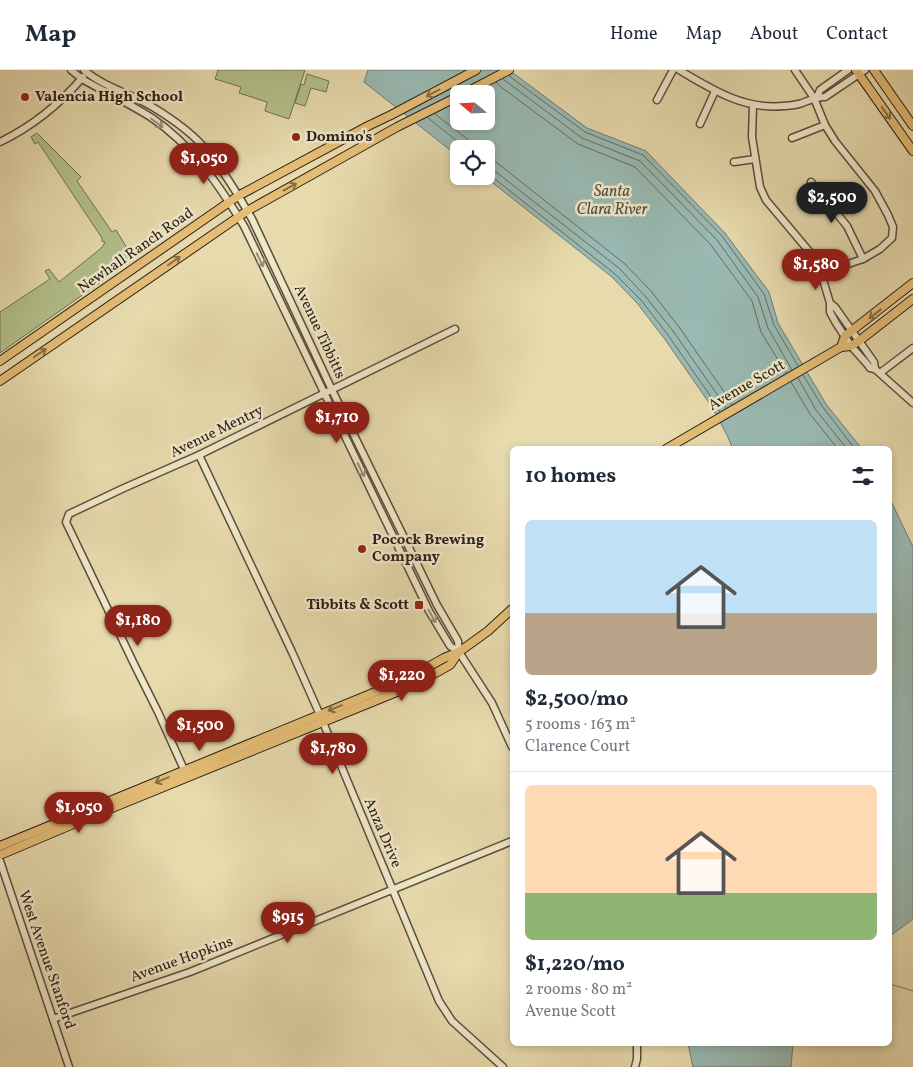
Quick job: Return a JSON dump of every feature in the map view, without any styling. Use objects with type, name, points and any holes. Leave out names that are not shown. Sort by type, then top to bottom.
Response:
[{"type":"main road","name":"Newhall Ranch Road","points":[[0,361],[238,196],[476,70]]},
{"type":"main road","points":[[480,85],[509,70]]},
{"type":"main road","points":[[874,70],[913,126]]},
{"type":"main road","points":[[860,71],[913,151]]},
{"type":"main road","name":"Newhall Ranch Road","points":[[0,380],[247,211],[450,101]]},
{"type":"main road","points":[[841,347],[848,334],[913,284]]},
{"type":"main road","name":"Avenue Scott","points":[[671,446],[841,347],[851,346],[913,299]]},
{"type":"main road","points":[[0,856],[186,774],[321,718],[398,691],[423,680],[450,665],[459,652],[488,631],[510,611]]},
{"type":"main road","points":[[0,846],[186,774]]},
{"type":"street","name":"Avenue Tibbitts","points":[[71,70],[82,79],[143,113],[172,134],[194,154],[230,202],[244,226],[429,611],[450,646],[459,652],[492,703],[510,743]]},
{"type":"street","points":[[657,100],[673,70]]},
{"type":"street","points":[[679,70],[715,91],[736,100],[753,105],[781,106],[825,97],[860,71]]},
{"type":"street","points":[[795,70],[816,98],[825,125],[835,141],[874,191],[893,227],[892,238],[880,249],[863,259],[821,273]]},
{"type":"street","points":[[816,98],[820,90],[848,70]]},
{"type":"street","name":"Avenue Tibbitts","points":[[85,71],[150,105],[186,131],[207,151],[238,196],[275,268],[437,605],[458,641],[459,652]]},
{"type":"street","points":[[0,142],[38,120],[82,79],[85,71]]},
{"type":"street","points":[[700,124],[715,91]]},
{"type":"street","points":[[753,105],[752,138],[760,187],[766,200],[814,256],[830,302],[835,307],[848,334],[851,346],[869,367],[878,371],[913,404]]},
{"type":"street","points":[[792,138],[825,125]]},
{"type":"street","points":[[734,162],[755,159]]},
{"type":"street","points":[[811,182],[847,226],[863,259]]},
{"type":"street","name":"Avenue Mentry","points":[[186,774],[66,522],[69,514],[199,456],[455,329]]},
{"type":"street","points":[[848,334],[859,341],[878,371]]},
{"type":"street","points":[[878,371],[913,348]]},
{"type":"street","name":"Anza Drive","points":[[199,456],[292,652],[321,718],[434,991],[445,1012],[458,1027],[502,1067]]},
{"type":"street","name":"Avenue Hopkins","points":[[53,1019],[190,972],[510,842]]},
{"type":"street","name":"West Avenue Stanford","points":[[0,861],[69,1067]]},
{"type":"street","points":[[635,1067],[637,1046]]},
{"type":"green space","points":[[218,70],[305,70],[289,119],[265,111],[267,102],[239,93],[241,87],[215,79]]},
{"type":"green space","points":[[307,74],[329,81],[326,92],[311,88],[305,106],[295,103],[301,84],[304,85]]},
{"type":"green space","points":[[37,133],[81,177],[77,181],[112,232],[116,230],[127,248],[135,252],[140,250],[142,253],[0,353],[0,312],[50,279],[45,271],[49,269],[59,282],[99,250],[105,242],[102,241],[102,238],[38,142],[35,144],[31,137]]},
{"type":"water","name":"Santa Clara River","points":[[368,70],[509,70],[587,128],[646,151],[725,233],[769,292],[778,323],[826,404],[860,446],[732,446],[712,407],[664,338],[637,303],[612,277],[495,185],[495,140],[450,140],[450,150],[364,82]]},
{"type":"water","points":[[892,503],[913,547],[913,919],[892,935]]},
{"type":"water","points":[[688,1046],[793,1046],[791,1067],[693,1067]]},
{"type":"waterway","points":[[892,985],[913,991]]},
{"type":"place","name":"Valencia High School","points":[[25,97]]},
{"type":"place","name":"Domino's","points":[[296,137]]},
{"type":"place","name":"Pocock Brewing Company","points":[[362,549]]},
{"type":"place","name":"Tibbits & Scott","points":[[419,605]]}]
